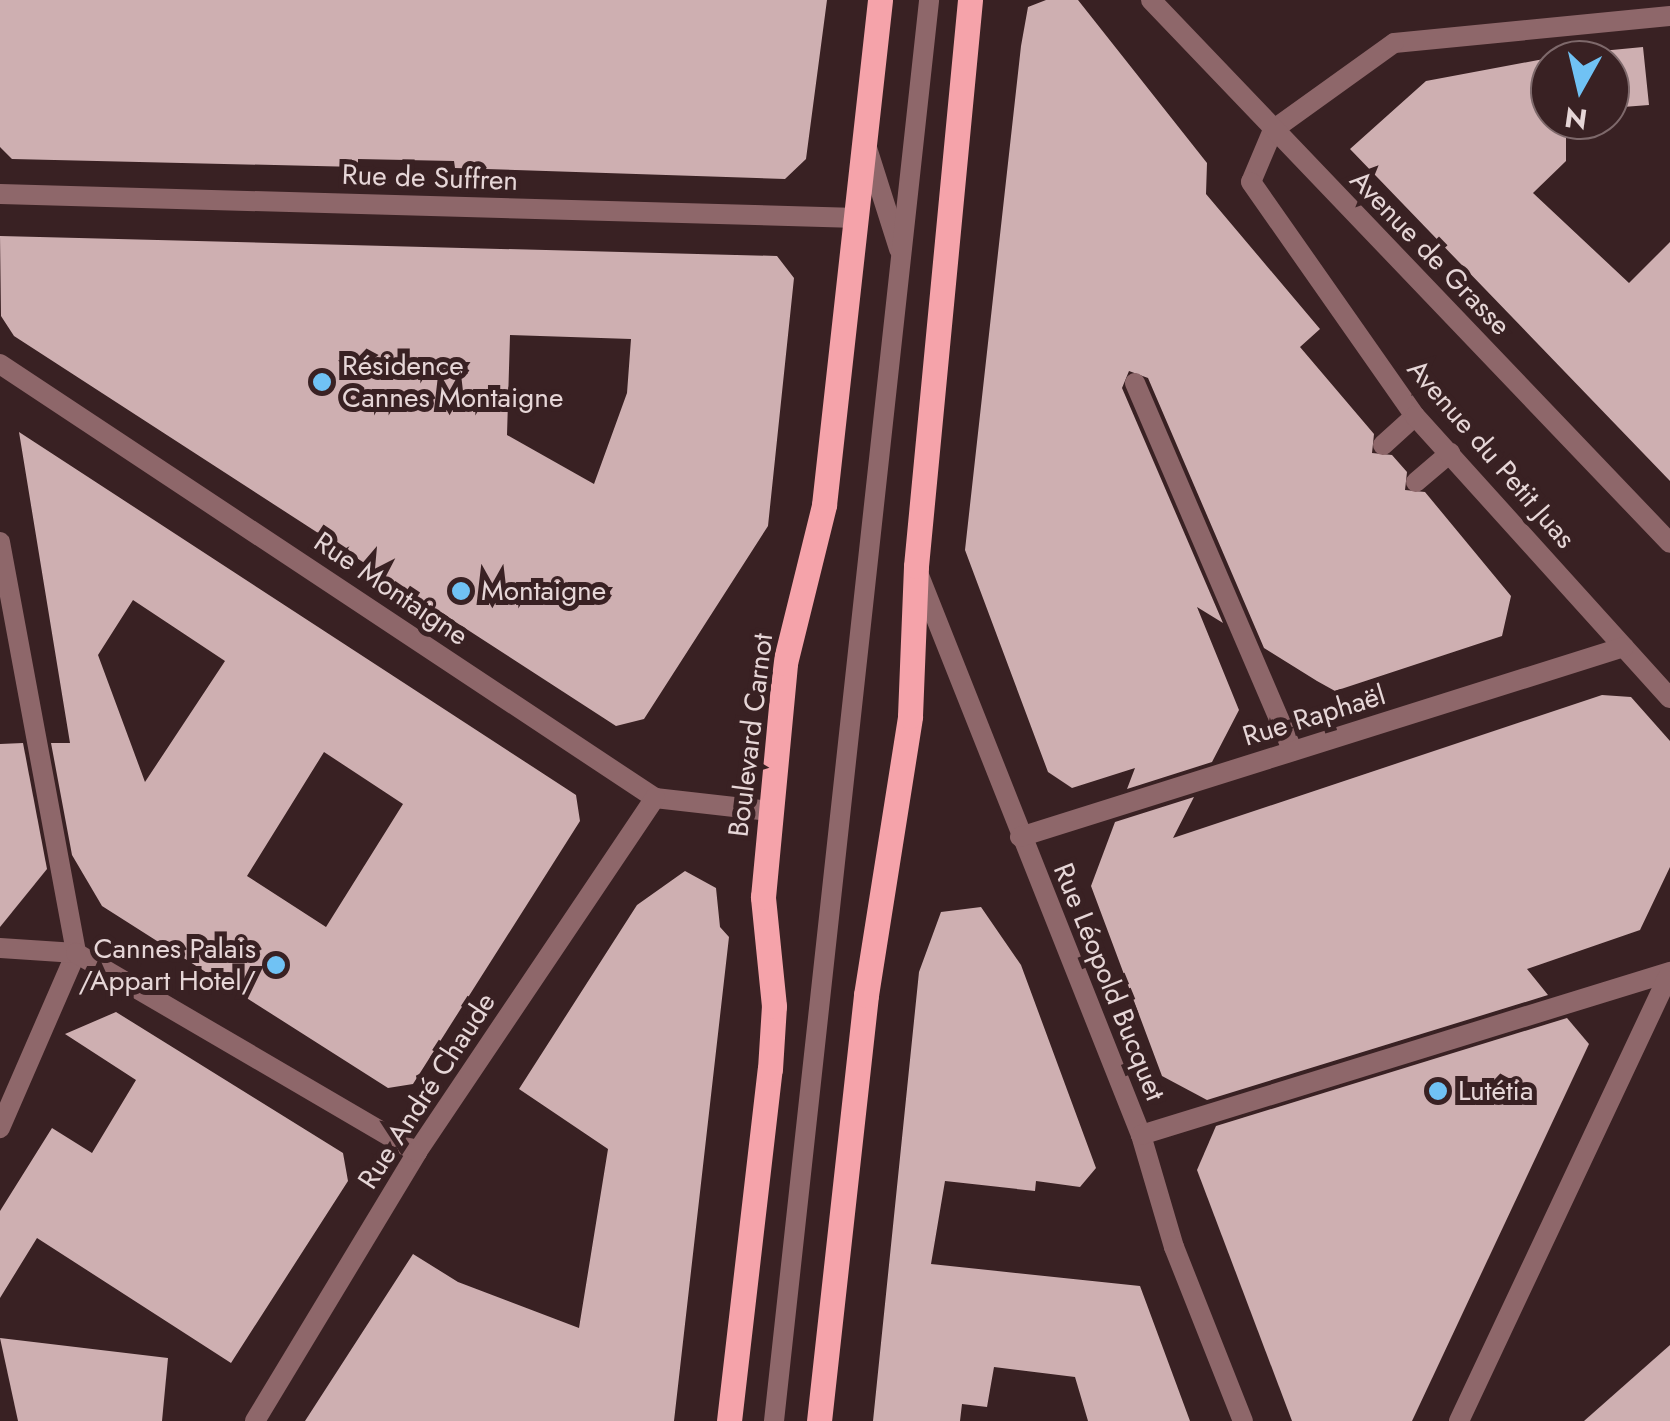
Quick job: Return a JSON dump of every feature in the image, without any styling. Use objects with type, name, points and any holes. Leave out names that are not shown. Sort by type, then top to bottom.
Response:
[{"type":"main road","name":"Boulevard Carnot","points":[[730,1421],[774,1006],[763,897],[769,811],[785,663],[822,524],[880,0]]},
{"type":"main road","points":[[819,1421],[866,995],[910,716],[916,566],[970,0]]},
{"type":"street","points":[[774,1421],[929,0]]},
{"type":"street","name":"Avenue de Grasse","points":[[1150,0],[1670,543]]},
{"type":"street","points":[[1273,130],[1394,43],[1670,16]]},
{"type":"street","name":"Avenue du Petit Juas","points":[[1273,130],[1250,182],[1415,416],[1670,698]]},
{"type":"street","points":[[866,146],[901,255]]},
{"type":"street","name":"Rue de Suffren","points":[[0,194],[858,218]]},
{"type":"street","name":"Rue Montaigne","points":[[0,364],[655,798],[769,811]]},
{"type":"street","points":[[1134,383],[1293,751]]},
{"type":"street","points":[[1383,444],[1415,416]]},
{"type":"street","points":[[1416,482],[1450,453]]},
{"type":"street","points":[[0,542],[76,953],[0,1128]]},
{"type":"street","name":"Rue Léopold Bucquet","points":[[916,566],[1020,838],[1141,1135],[1174,1247],[1243,1421]]},
{"type":"street","name":"Rue Raphaël","points":[[1020,838],[1624,647]]},
{"type":"street","name":"Rue André Chaude","points":[[256,1421],[417,1152],[655,798]]},
{"type":"street","points":[[0,948],[76,953],[417,1152]]},
{"type":"street","points":[[1141,1135],[1670,972]]},
{"type":"street","points":[[1459,1421],[1670,972]]},
{"type":"building","points":[[0,0],[827,0],[806,159],[785,179],[455,168],[454,161],[358,159],[358,167],[12,159],[0,147]]},
{"type":"building","points":[[1046,0],[1078,0],[1207,163],[1206,194],[1320,329],[1300,347],[1374,434],[1372,453],[1392,455],[1407,472],[1405,490],[1425,492],[1511,596],[1502,636],[1335,691],[1317,681],[1264,648],[1148,378],[1129,371],[1122,388],[1223,623],[1197,607],[1239,710],[1212,762],[1127,789],[1135,768],[1072,788],[1048,772],[965,550],[1021,46],[1028,7]]},
{"type":"building","points":[[1643,47],[1649,105],[1630,106],[1630,48]]},
{"type":"building","points":[[1530,62],[1530,140],[1566,140],[1566,161],[1533,193],[1629,283],[1670,242],[1670,481],[1350,149],[1426,81]]},
{"type":"building","points":[[0,236],[777,256],[794,278],[768,526],[644,719],[616,726],[14,336],[1,316]],"holes":[[[510,335],[631,339],[627,393],[594,484],[507,435]]]},
{"type":"building","points":[[19,432],[576,795],[580,821],[413,1084],[388,1088],[102,906],[72,855],[51,743],[70,743]],"holes":[[[133,600],[225,661],[145,782],[98,655]],[[324,752],[403,804],[326,927],[247,876]]]},
{"type":"building","points":[[1602,695],[1631,697],[1670,741],[1670,867],[1640,930],[1527,969],[1548,995],[1207,1100],[1162,1076],[1091,886],[1115,822],[1194,797],[1173,838]]},
{"type":"building","points":[[23,743],[47,869],[0,927],[0,744]]},
{"type":"building","points":[[685,871],[716,888],[720,927],[729,937],[674,1421],[305,1421],[413,1254],[458,1282],[579,1328],[608,1149],[519,1089],[637,905]]},
{"type":"building","points":[[981,907],[1021,965],[1096,1168],[1080,1187],[1036,1181],[1035,1191],[945,1181],[931,1264],[1140,1286],[1190,1421],[1088,1421],[1075,1377],[994,1367],[987,1407],[962,1404],[960,1421],[873,1421],[919,972],[941,912]]},
{"type":"building","points":[[116,1012],[343,1153],[348,1181],[231,1363],[37,1238],[0,1298],[0,1211],[52,1128],[92,1153],[136,1080],[65,1034]]},
{"type":"building","points":[[1567,1018],[1589,1044],[1412,1421],[1292,1421],[1197,1170],[1216,1126]]},
{"type":"building","points":[[0,1338],[168,1358],[162,1421],[18,1421]]},
{"type":"building","points":[[1670,1345],[1670,1421],[1584,1421]]},
{"type":"place","name":"Résidence Cannes Montaigne","points":[[322,382]]},
{"type":"place","name":"Montaigne","points":[[461,591]]},
{"type":"place","name":"Cannes Palais /Appart Hotel/","points":[[276,965]]},
{"type":"place","name":"Lutétia","points":[[1438,1091]]}]
